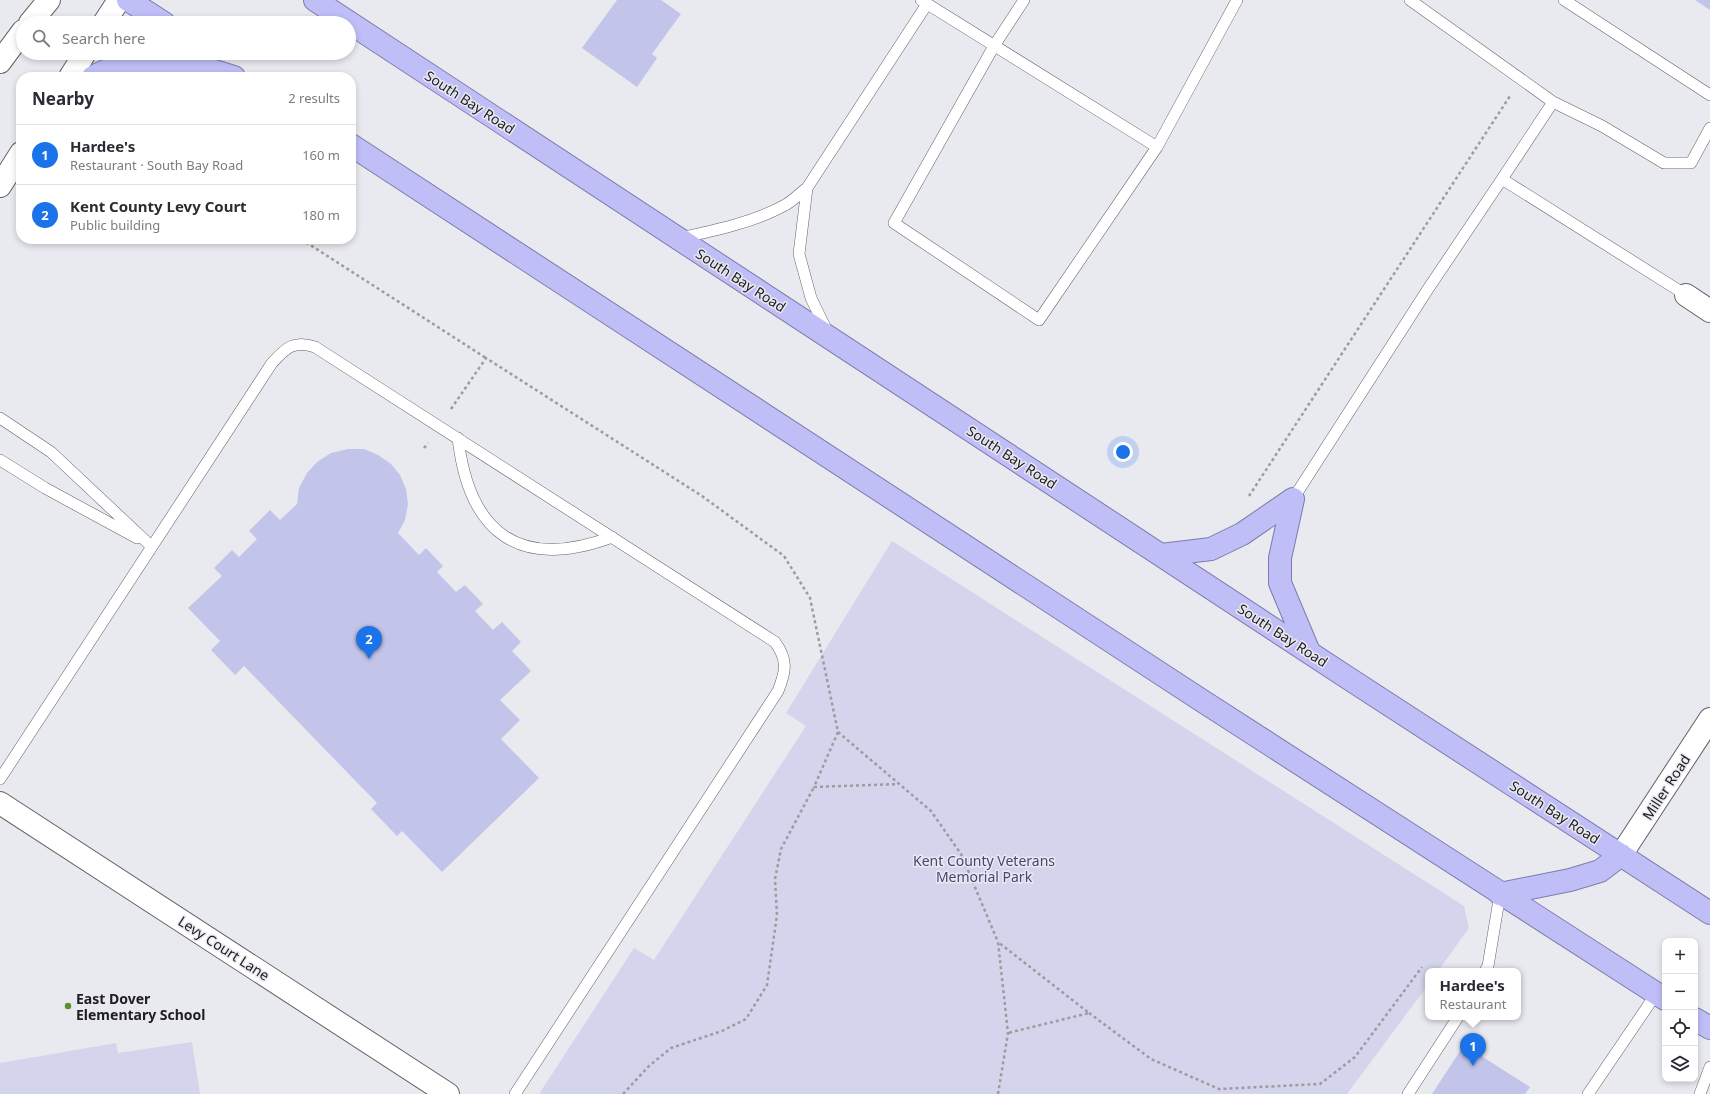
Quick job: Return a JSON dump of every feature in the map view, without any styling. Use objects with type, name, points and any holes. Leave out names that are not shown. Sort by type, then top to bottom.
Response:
[{"type":"highway","points":[[128,0],[153,16]]},
{"type":"highway","name":"South Bay Road","points":[[315,0],[339,16]]},
{"type":"highway","name":"South Bay Road","points":[[356,27],[1309,652],[1710,912]]},
{"type":"highway","points":[[220,60],[238,72]]},
{"type":"highway","points":[[104,72],[116,67],[144,64],[183,65],[219,72]]},
{"type":"highway","points":[[356,148],[1500,894],[1661,997]]},
{"type":"highway","points":[[1161,555],[1211,549],[1242,534],[1293,499]]},
{"type":"highway","points":[[1293,499],[1280,558],[1280,583],[1309,652]]},
{"type":"highway","points":[[1500,894],[1570,880],[1600,870],[1621,855]]},
{"type":"highway","points":[[1698,1021],[1710,1028]]},
{"type":"street","points":[[36,16],[49,0]]},
{"type":"street","points":[[109,16],[119,0]]},
{"type":"street","points":[[0,62],[16,40]]},
{"type":"street","points":[[73,72],[81,60]]},
{"type":"street","points":[[0,186],[16,162]]},
{"type":"street","points":[[1686,295],[1710,311]]},
{"type":"street","name":"Miller Road","points":[[1621,855],[1710,720]]},
{"type":"street","name":"Levy Court Lane","points":[[0,803],[448,1094]]},
{"type":"lane","points":[[1024,0],[994,46],[894,223],[1039,320],[1157,147],[1237,0]]},
{"type":"lane","points":[[1410,0],[1553,102],[1602,126],[1664,163],[1691,163],[1710,128]]},
{"type":"lane","points":[[1564,0],[1710,95]]},
{"type":"lane","points":[[678,238],[711,232],[763,215],[786,205],[807,188],[924,2],[1157,147]]},
{"type":"lane","points":[[1293,499],[1428,289],[1553,102]]},
{"type":"lane","points":[[1502,179],[1686,295]]},
{"type":"lane","points":[[807,188],[799,254],[811,298],[830,338]]},
{"type":"lane","points":[[0,779],[272,363],[286,349],[296,344],[306,344],[315,347],[775,642],[782,651],[785,674],[778,691],[515,1094]]},
{"type":"lane","points":[[0,418],[51,452],[151,546]]},
{"type":"lane","points":[[458,438],[461,462],[469,489],[477,508],[488,523],[503,535],[520,544],[538,549],[556,550],[592,545],[612,537]]},
{"type":"lane","points":[[0,460],[45,488],[151,546]]},
{"type":"lane","points":[[1487,968],[1500,894]]},
{"type":"lane","points":[[1588,1094],[1661,997]]},
{"type":"lane","points":[[1408,1094],[1456,1020]]},
{"type":"lane","points":[[1700,1094],[1710,1067]]},
{"type":"path","points":[[1246,500],[1514,89]]},
{"type":"path","points":[[309,244],[486,358]]},
{"type":"path","points":[[623,1094],[649,1066],[671,1048],[722,1031],[746,1019],[767,985],[776,916],[775,879],[780,849],[814,787],[838,732]]},
{"type":"path","points":[[814,787],[900,784]]},
{"type":"path","points":[[998,1094],[1008,1033],[998,942],[1089,1013],[1151,1058],[1219,1089],[1320,1084],[1355,1057],[1422,968]]},
{"type":"path","points":[[1008,1033],[1089,1013]]},
{"type":"green space","name":"Kent County Veterans Memorial Park","points":[[892,541],[1464,906],[1469,928],[1440,968],[1425,968],[1425,989],[1347,1094],[539,1094],[634,948],[654,960],[806,726],[786,713]]},
{"type":"green space","points":[[192,1042],[200,1094],[0,1094],[0,1063],[116,1043],[118,1053]]},
{"type":"building","points":[[617,0],[661,0],[681,14],[652,54],[657,58],[637,87],[582,48]]},
{"type":"building","points":[[1695,0],[1710,0],[1710,10]]},
{"type":"building","points":[[348,449],[364,449],[378,455],[391,464],[400,475],[406,489],[408,504],[405,520],[398,533],[419,555],[426,548],[443,566],[437,572],[456,592],[465,585],[483,604],[475,611],[493,630],[502,622],[521,642],[512,651],[531,671],[500,700],[520,720],[501,739],[539,778],[442,872],[402,831],[397,836],[371,809],[377,803],[244,666],[235,675],[211,650],[220,641],[188,608],[222,576],[214,568],[232,550],[239,557],[257,539],[249,531],[270,510],[280,520],[297,504],[299,488],[307,473],[317,462],[331,453]]},
{"type":"building","points":[[1464,1045],[1530,1087],[1525,1094],[1432,1094]]},
{"type":"place","name":"Kent County Levy Court","points":[[369,659]]},
{"type":"place","name":"East Dover Elementary School","points":[[68,1006]]},
{"type":"place","name":"Hardee's","points":[[1473,1066]]}]
